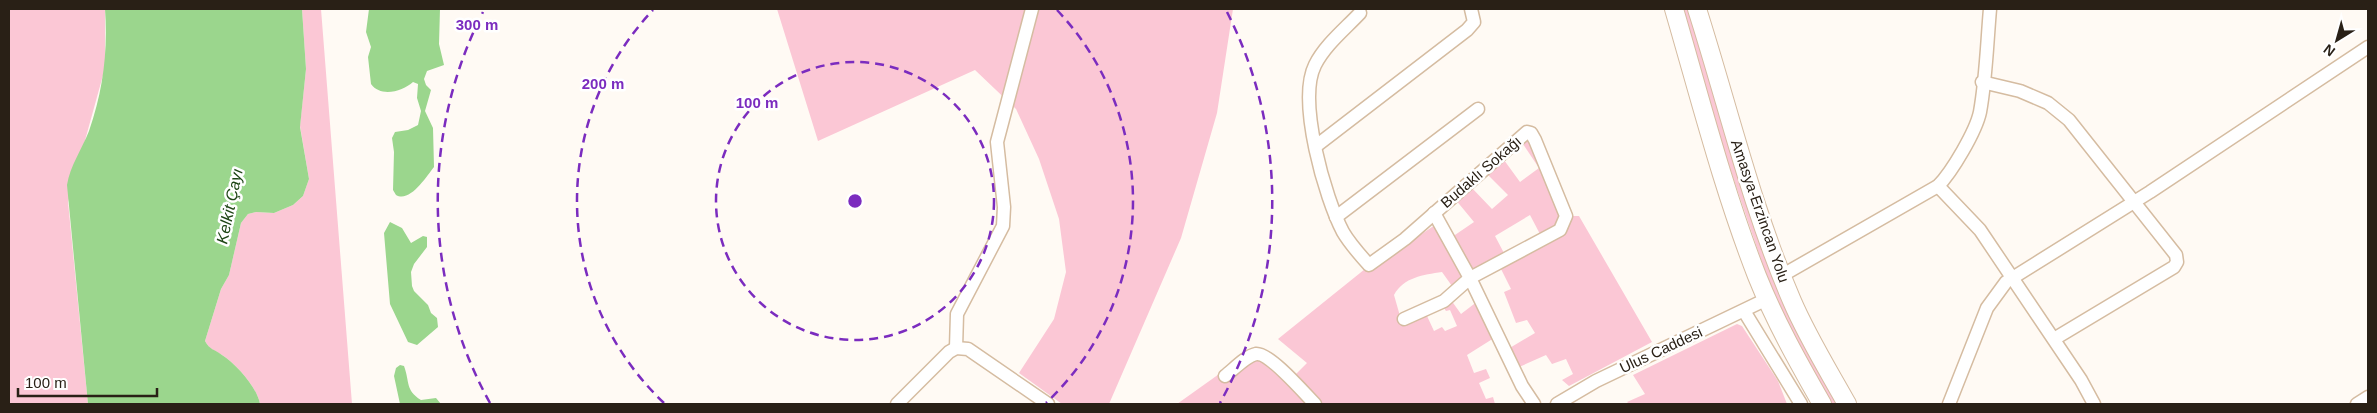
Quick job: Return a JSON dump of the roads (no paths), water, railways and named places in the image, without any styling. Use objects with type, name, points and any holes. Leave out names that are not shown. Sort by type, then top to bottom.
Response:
[{"type":"highway","name":"Amasya-Erzincan Yolu","points":[[1674,9],[1731,200],[1767,298],[1784,335],[1822,404]]},
{"type":"highway","name":"Amasya-Erzincan Yolu","points":[[1697,9],[1745,170],[1781,276],[1804,326],[1847,404]]},
{"type":"street","points":[[897,404],[956,348],[957,314],[1002,226],[1004,207],[998,142],[1032,9]]},
{"type":"street","points":[[1316,146],[1467,30],[1474,22],[1471,9]]},
{"type":"street","points":[[1781,276],[1938,186],[1961,154],[1979,114],[1990,9]]},
{"type":"street","name":"Budaklı Sokağı","points":[[1360,13],[1330,44],[1315,65],[1311,77],[1309,108],[1316,146],[1336,217],[1344,233],[1369,265],[1434,213],[1527,132],[1531,133],[1566,216],[1560,230],[1470,278],[1444,301],[1404,319]]},
{"type":"street","points":[[1949,404],[1986,308],[2006,282],[2135,201],[2368,47]]},
{"type":"street","points":[[1982,82],[2020,91],[2048,103],[2070,120],[2176,255],[2177,262],[2174,267],[2054,338]]},
{"type":"street","points":[[1336,217],[1478,109]]},
{"type":"street","points":[[1938,186],[1980,230],[2054,338],[2094,404]]},
{"type":"street","name":"Budaklı Sokağı","points":[[1434,213],[1470,278],[1522,386],[1534,404]]},
{"type":"street","name":"Ulus Caddesi","points":[[1556,404],[1596,381],[1744,311],[1767,298]]},
{"type":"street","points":[[1744,311],[1801,404]]},
{"type":"street","points":[[956,348],[968,349],[1048,404]]},
{"type":"street","points":[[1224,376],[1250,357],[1256,354],[1262,355],[1292,380],[1315,404]]},
{"type":"street","points":[[2357,404],[2368,397]]},
{"type":"water","name":"Kelkit Çayı","points":[[105,9],[302,9],[306,69],[300,127],[309,179],[303,196],[293,205],[274,213],[256,212],[248,214],[241,223],[229,275],[221,289],[205,341],[210,348],[222,355],[245,376],[255,390],[260,404],[88,404],[67,185],[73,164],[89,131],[98,101],[105,56]]},
{"type":"water","points":[[369,9],[440,9],[439,44],[444,65],[427,71],[424,79],[426,85],[431,90],[425,111],[433,128],[434,167],[417,188],[401,197],[396,195],[393,190],[394,152],[392,138],[395,132],[408,130],[418,125],[421,111],[417,98],[418,84],[413,82],[404,88],[386,92],[380,91],[371,84],[368,57],[371,47],[366,32]]},
{"type":"water","points":[[390,222],[402,228],[411,243],[423,236],[427,237],[427,247],[414,264],[411,272],[412,286],[414,291],[428,305],[431,313],[437,318],[438,327],[417,345],[408,342],[390,304],[384,233]]},
{"type":"water","points":[[400,365],[404,366],[412,393],[421,400],[436,398],[441,404],[400,404],[394,376],[396,368]]}]
